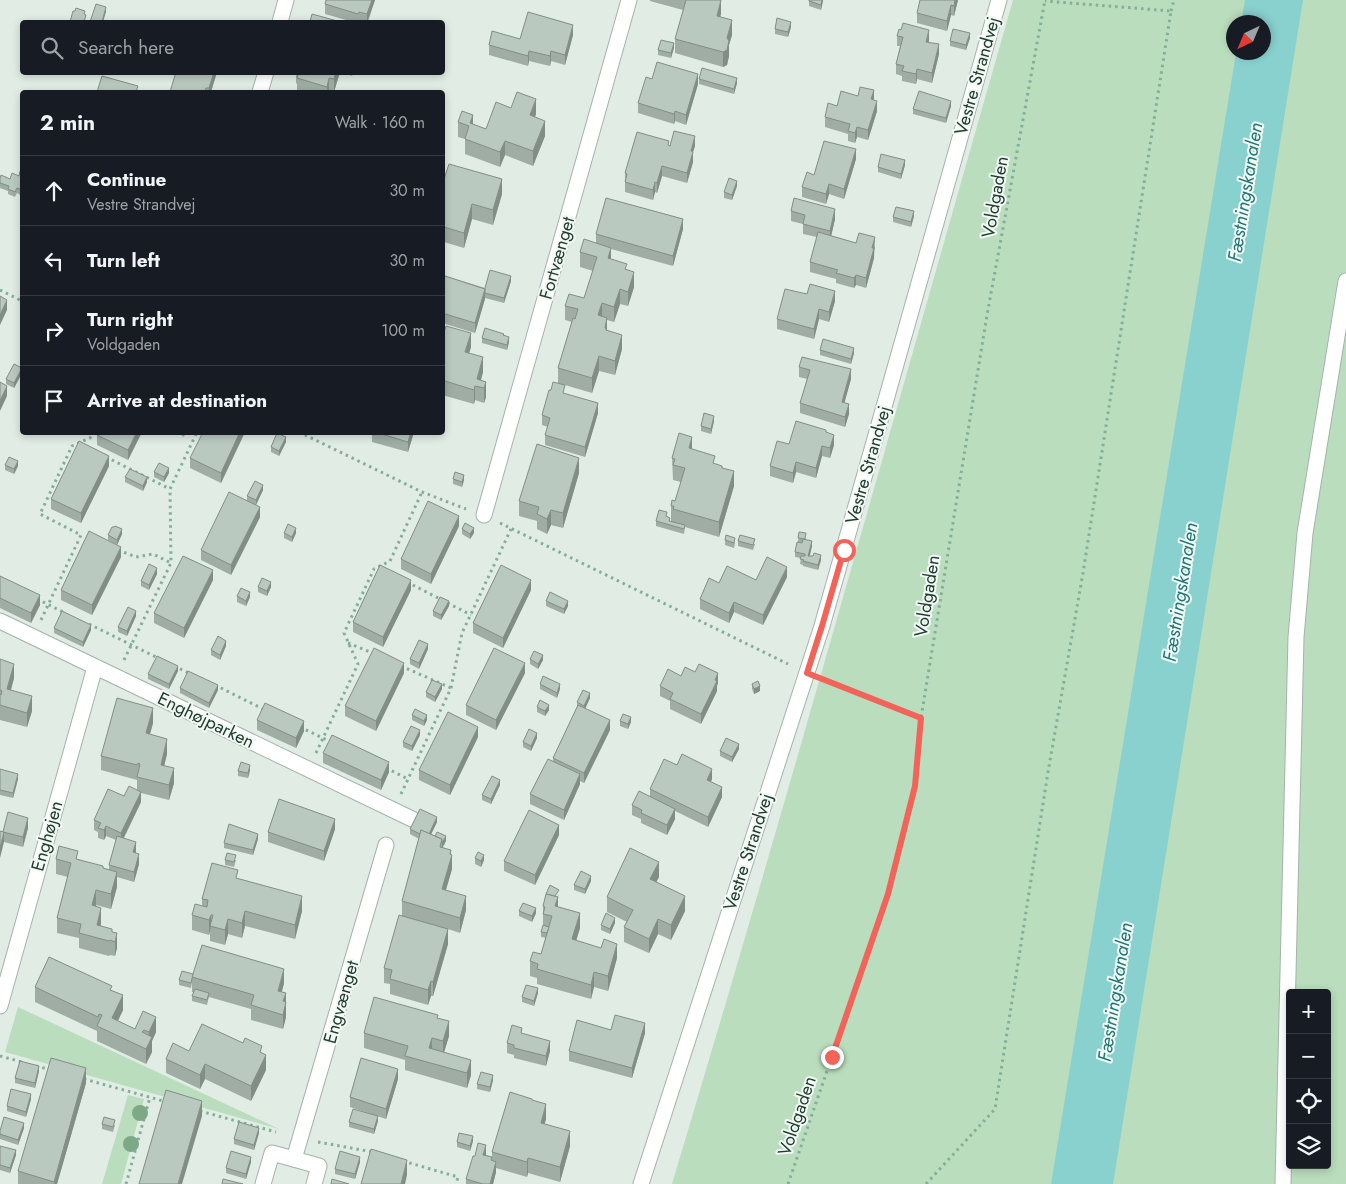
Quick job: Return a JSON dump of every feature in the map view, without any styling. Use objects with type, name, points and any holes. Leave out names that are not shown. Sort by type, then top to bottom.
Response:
[{"type":"street","points":[[281,20],[286,0]]},
{"type":"street","name":"Fortvænget","points":[[484,516],[629,0]]},
{"type":"street","name":"Vestre Strandvej","points":[[641,1184],[825,617],[999,0]]},
{"type":"street","points":[[261,90],[265,75]]},
{"type":"street","points":[[1283,1184],[1296,637],[1305,533],[1346,281]]},
{"type":"street","name":"Enghøjparken","points":[[0,621],[412,819]]},
{"type":"street","name":"Enghøjen","points":[[0,1006],[95,667]]},
{"type":"street","name":"Engvænget","points":[[294,1159],[386,845]]},
{"type":"street","points":[[264,1184],[272,1153],[319,1166],[314,1184]]},
{"type":"path","points":[[1045,0],[1171,11]]},
{"type":"path","name":"Voldgaden","points":[[788,1184],[888,894],[915,786],[921,718],[987,315],[1045,0]]},
{"type":"path","points":[[926,1184],[995,1109],[1174,0]]},
{"type":"path","points":[[0,290],[20,300]]},
{"type":"path","points":[[33,637],[81,535],[40,514],[72,446],[90,438],[92,435]]},
{"type":"path","points":[[116,677],[171,563],[170,489],[196,435]]},
{"type":"path","points":[[305,435],[422,492],[512,529],[807,673],[921,718]]},
{"type":"path","points":[[78,443],[87,447]]},
{"type":"path","points":[[103,456],[170,489]]},
{"type":"path","points":[[308,769],[358,664],[344,633],[374,569],[390,561],[422,492]]},
{"type":"path","points":[[393,810],[451,688],[462,633],[512,529]]},
{"type":"path","points":[[118,550],[136,557],[153,554],[171,563]]},
{"type":"path","points":[[379,566],[387,571]]},
{"type":"path","points":[[404,580],[471,615]]},
{"type":"path","points":[[32,597],[73,617]]},
{"type":"path","points":[[82,621],[192,674]]},
{"type":"path","points":[[348,643],[382,658]]},
{"type":"path","points":[[399,665],[451,688]]},
{"type":"path","points":[[210,683],[271,713]]},
{"type":"path","points":[[297,725],[331,742]]},
{"type":"path","points":[[382,767],[408,779]]},
{"type":"path","points":[[0,1056],[56,1071]]},
{"type":"path","points":[[75,1077],[169,1102]]},
{"type":"path","points":[[126,1184],[150,1097]]},
{"type":"path","points":[[198,1110],[301,1139],[374,1152]]},
{"type":"path","points":[[402,1161],[458,1177],[456,1184]]},
{"type":"green space","points":[[1013,0],[1346,0],[1346,1184],[672,1184],[802,741]]},
{"type":"green space","points":[[18,1007],[279,1129],[5,1052]]},
{"type":"green space","points":[[128,1095],[144,1099],[121,1184],[102,1184]]},
{"type":"water","name":"Fæstningskanalen","points":[[1245,0],[1303,0],[1113,1184],[1051,1184],[1235,60],[1271,60],[1271,15],[1242,15]]},
{"type":"building","points":[[326,0],[372,0],[367,14],[359,12],[358,14],[325,4]]},
{"type":"building","points":[[686,0],[721,0],[717,16],[732,20],[727,38],[729,41],[727,50],[723,52],[675,39]]},
{"type":"building","points":[[822,0],[821,5],[809,1]]},
{"type":"building","points":[[920,0],[955,0],[954,6],[951,5],[947,21],[917,13]]},
{"type":"building","points":[[96,4],[106,7],[103,20],[91,20]]},
{"type":"building","points":[[76,8],[85,11],[85,20],[71,20],[73,11]]},
{"type":"building","points":[[528,12],[573,25],[565,55],[551,51],[550,56],[529,51],[528,56],[489,45],[492,31],[520,39]]},
{"type":"building","points":[[312,14],[334,20],[310,20]]},
{"type":"building","points":[[777,18],[791,22],[788,32],[775,29]]},
{"type":"building","points":[[903,23],[929,30],[926,42],[939,44],[932,73],[917,69],[916,74],[902,71],[904,66],[896,64],[903,37],[897,36]]},
{"type":"building","points":[[953,29],[970,33],[966,45],[950,41]]},
{"type":"building","points":[[661,40],[674,43],[671,53],[658,50]]},
{"type":"building","points":[[657,62],[698,74],[686,115],[675,111],[674,114],[638,103],[646,77],[652,79]]},
{"type":"building","points":[[702,68],[737,78],[734,89],[699,79]]},
{"type":"building","points":[[175,75],[213,75],[209,88],[206,90],[171,90]]},
{"type":"building","points":[[298,75],[335,75],[334,79],[329,78],[327,87],[297,78]]},
{"type":"building","points":[[102,76],[138,86],[137,90],[98,90]]},
{"type":"building","points":[[860,87],[874,90],[871,99],[877,101],[868,130],[857,127],[855,133],[848,131],[850,124],[825,117],[828,103],[837,106],[841,91],[858,96]]},
{"type":"building","points":[[919,91],[951,101],[946,118],[913,109]]},
{"type":"building","points":[[517,92],[536,99],[530,115],[545,121],[533,151],[505,141],[500,152],[465,139],[469,126],[458,122],[462,111],[473,115],[470,123],[486,129],[496,102],[511,108]]},
{"type":"building","points":[[674,131],[695,136],[687,173],[662,166],[653,190],[625,182],[627,174],[625,173],[637,132],[669,141],[668,145],[670,146]]},
{"type":"building","points":[[824,141],[856,149],[844,189],[829,184],[826,194],[802,187],[807,172],[814,175]]},
{"type":"building","points":[[881,154],[905,160],[901,174],[878,167]]},
{"type":"building","points":[[449,164],[502,179],[493,210],[472,204],[464,233],[445,227],[445,176]]},
{"type":"building","points":[[20,171],[20,189],[17,188],[15,192],[8,189],[9,186],[0,183],[1,175],[10,179],[12,173],[19,176]]},
{"type":"building","points":[[729,178],[737,181],[732,195],[724,192]]},
{"type":"building","points":[[606,198],[683,219],[673,256],[596,234]]},
{"type":"building","points":[[794,198],[835,209],[830,231],[803,224],[805,215],[791,211]]},
{"type":"building","points":[[896,207],[914,211],[911,222],[893,217]]},
{"type":"building","points":[[818,232],[856,243],[859,233],[875,237],[866,278],[856,275],[854,278],[836,273],[838,270],[810,262]]},
{"type":"building","points":[[584,239],[611,248],[608,258],[627,264],[625,269],[634,272],[628,292],[620,289],[614,307],[602,303],[598,315],[607,318],[606,330],[622,335],[615,361],[599,356],[592,378],[558,368],[573,318],[575,319],[578,309],[565,306],[569,294],[584,298],[597,257],[580,252]]},
{"type":"building","points":[[490,270],[511,276],[504,298],[485,293]]},
{"type":"building","points":[[445,276],[485,289],[475,323],[445,314]]},
{"type":"building","points":[[810,284],[835,291],[829,312],[819,309],[814,329],[777,319],[785,289],[807,294]]},
{"type":"building","points":[[0,296],[7,300],[0,315]]},
{"type":"building","points":[[446,326],[471,333],[465,352],[483,357],[477,379],[486,382],[484,388],[475,386],[474,390],[445,381]]},
{"type":"building","points":[[485,328],[509,337],[507,345],[482,338]]},
{"type":"building","points":[[823,339],[854,348],[851,359],[820,350]]},
{"type":"building","points":[[802,357],[851,369],[842,402],[849,404],[845,417],[800,403],[810,370],[799,367]]},
{"type":"building","points":[[14,364],[20,367],[20,372],[14,383],[6,379]]},
{"type":"building","points":[[0,382],[7,386],[0,401]]},
{"type":"building","points":[[553,382],[565,385],[563,393],[598,403],[585,447],[545,435],[550,418],[542,415]]},
{"type":"building","points":[[704,413],[714,416],[711,429],[701,426]]},
{"type":"building","points":[[796,421],[826,430],[826,432],[834,435],[830,448],[822,446],[816,468],[796,462],[793,473],[770,466],[777,441],[789,444]]},
{"type":"building","points":[[679,433],[692,437],[689,448],[715,456],[713,463],[734,471],[719,522],[673,509],[674,506],[671,506],[672,500],[675,501],[685,468],[673,465],[675,459],[672,458]]},
{"type":"building","points":[[97,435],[136,435],[128,450]]},
{"type":"building","points":[[202,435],[239,435],[221,473],[190,458]]},
{"type":"building","points":[[276,435],[286,437],[279,451],[271,447]]},
{"type":"building","points":[[385,435],[410,435],[408,442]]},
{"type":"building","points":[[79,441],[109,456],[81,513],[51,499]]},
{"type":"building","points":[[537,444],[579,458],[563,513],[551,510],[547,519],[537,514],[539,507],[519,501]]},
{"type":"building","points":[[9,457],[18,461],[14,469],[5,465]]},
{"type":"building","points":[[159,463],[169,468],[164,477],[154,472]]},
{"type":"building","points":[[130,469],[147,477],[143,486],[125,477]]},
{"type":"building","points":[[455,472],[464,475],[462,482],[453,479]]},
{"type":"building","points":[[255,481],[263,485],[256,500],[247,496]]},
{"type":"building","points":[[229,492],[260,507],[231,565],[201,550]]},
{"type":"building","points":[[428,501],[459,516],[431,574],[401,559]]},
{"type":"building","points":[[659,510],[667,512],[666,516],[670,518],[669,521],[685,525],[684,529],[656,521]]},
{"type":"building","points":[[465,523],[474,528],[470,534],[462,529]]},
{"type":"building","points":[[288,524],[296,528],[292,537],[284,533]]},
{"type":"building","points":[[115,526],[122,529],[117,540],[108,535],[112,527]]},
{"type":"building","points":[[89,531],[121,547],[92,605],[61,590]]},
{"type":"building","points":[[799,532],[806,533],[805,539],[798,538]]},
{"type":"building","points":[[726,535],[735,538],[734,543],[725,540]]},
{"type":"building","points":[[740,535],[755,539],[753,545],[738,541]]},
{"type":"building","points":[[803,539],[812,541],[808,556],[813,556],[814,553],[821,555],[818,565],[803,561],[800,559],[805,554],[795,552],[797,542],[802,543]]},
{"type":"building","points":[[183,556],[213,570],[184,628],[154,613]]},
{"type":"building","points":[[767,557],[787,567],[763,615],[734,602],[729,613],[700,599],[709,578],[719,583],[727,566],[756,580]]},
{"type":"building","points":[[149,564],[157,568],[149,585],[141,581]]},
{"type":"building","points":[[380,565],[411,580],[383,637],[353,622]]},
{"type":"building","points":[[501,565],[531,580],[503,638],[473,623]]},
{"type":"building","points":[[0,576],[40,595],[31,613],[0,598]]},
{"type":"building","points":[[262,578],[271,582],[267,591],[258,587]]},
{"type":"building","points":[[241,588],[250,592],[246,601],[237,596]]},
{"type":"building","points":[[550,592],[568,601],[564,609],[546,601]]},
{"type":"building","points":[[440,597],[449,601],[441,615],[433,611]]},
{"type":"building","points":[[128,607],[136,611],[127,631],[118,627]]},
{"type":"building","points":[[62,611],[91,625],[83,642],[54,628]]},
{"type":"building","points":[[218,636],[226,641],[220,655],[211,650]]},
{"type":"building","points":[[419,640],[428,644],[419,663],[410,659]]},
{"type":"building","points":[[374,648],[404,663],[376,721],[345,706]]},
{"type":"building","points":[[494,648],[525,663],[496,720],[466,705]]},
{"type":"building","points":[[534,651],[543,655],[538,664],[530,659]]},
{"type":"building","points":[[157,656],[178,666],[169,684],[148,674]]},
{"type":"building","points":[[0,659],[14,664],[7,689],[32,696],[27,713],[0,705],[0,694],[2,691],[0,690]]},
{"type":"building","points":[[699,664],[718,673],[715,680],[717,681],[701,714],[670,699],[673,693],[660,686],[668,669],[681,676],[685,667],[695,672]]},
{"type":"building","points":[[188,671],[218,685],[209,703],[180,688]]},
{"type":"building","points":[[543,676],[560,684],[557,693],[540,684]]},
{"type":"building","points":[[432,680],[442,684],[435,697],[426,692]]},
{"type":"building","points":[[758,681],[760,686],[754,689],[752,684]]},
{"type":"building","points":[[583,690],[590,693],[584,706],[577,702]]},
{"type":"building","points":[[117,698],[153,708],[146,733],[167,739],[161,765],[174,768],[169,785],[137,777],[140,764],[138,763],[137,765],[101,756]]},
{"type":"building","points":[[540,700],[549,705],[545,711],[537,707]]},
{"type":"building","points":[[265,703],[304,721],[296,738],[257,720]]},
{"type":"building","points":[[578,705],[610,720],[584,773],[553,758]]},
{"type":"building","points":[[415,709],[427,715],[424,721],[412,715]]},
{"type":"building","points":[[448,712],[478,727],[450,785],[419,770]]},
{"type":"building","points":[[623,714],[631,717],[628,724],[620,721]]},
{"type":"building","points":[[411,726],[420,730],[412,746],[403,742]]},
{"type":"building","points":[[529,729],[537,733],[531,746],[523,742]]},
{"type":"building","points":[[332,735],[389,762],[381,780],[323,753]]},
{"type":"building","points":[[726,738],[739,744],[732,757],[720,751]]},
{"type":"building","points":[[682,754],[712,769],[707,780],[722,787],[708,817],[650,789],[664,759],[677,765]]},
{"type":"building","points":[[548,759],[580,774],[564,810],[530,794]]},
{"type":"building","points":[[241,762],[250,765],[248,773],[238,771]]},
{"type":"building","points":[[0,769],[18,774],[13,793],[0,790]]},
{"type":"building","points":[[492,776],[500,780],[491,799],[482,795]]},
{"type":"building","points":[[129,786],[141,792],[121,833],[106,826],[104,830],[98,828],[101,823],[94,820],[108,789],[124,796]]},
{"type":"building","points":[[639,791],[675,809],[667,825],[641,813],[642,810],[632,805]]},
{"type":"building","points":[[279,799],[335,819],[324,851],[268,832]]},
{"type":"building","points":[[420,809],[437,817],[429,834],[421,830],[420,834],[410,829]]},
{"type":"building","points":[[529,810],[559,825],[535,875],[504,861]]},
{"type":"building","points":[[8,812],[28,818],[23,837],[3,832]]},
{"type":"building","points":[[229,824],[258,834],[253,850],[224,843]]},
{"type":"building","points":[[421,830],[442,839],[440,847],[451,850],[450,854],[452,855],[442,889],[466,896],[460,918],[402,901]]},
{"type":"building","points":[[0,831],[4,832],[0,848]]},
{"type":"building","points":[[437,832],[446,836],[442,843],[442,839],[435,836]]},
{"type":"building","points":[[117,836],[136,842],[133,852],[139,854],[134,872],[109,865]]},
{"type":"building","points":[[59,846],[78,851],[76,859],[117,872],[111,894],[96,890],[92,905],[101,908],[97,925],[112,929],[112,932],[117,933],[115,942],[79,933],[81,924],[57,918],[71,863],[56,859]]},
{"type":"building","points":[[630,848],[659,862],[650,879],[685,896],[671,925],[658,919],[649,939],[624,927],[633,910],[607,897]]},
{"type":"building","points":[[478,852],[484,855],[481,861],[475,858]]},
{"type":"building","points":[[227,853],[236,855],[234,862],[225,860]]},
{"type":"building","points":[[212,863],[238,870],[236,878],[302,896],[295,925],[245,911],[242,923],[228,919],[225,930],[210,926],[213,915],[211,915],[209,920],[192,915],[195,904],[207,907],[208,900],[202,899]]},
{"type":"building","points":[[581,871],[591,876],[585,889],[574,885]]},
{"type":"building","points":[[550,885],[559,890],[555,896],[546,894]]},
{"type":"building","points":[[546,894],[558,897],[555,906],[580,913],[572,939],[601,948],[604,939],[617,944],[608,976],[594,972],[591,985],[537,969],[538,964],[530,961],[533,952],[541,954],[552,916],[543,914]]},
{"type":"building","points":[[523,903],[536,908],[532,916],[519,911]]},
{"type":"building","points":[[606,913],[615,918],[610,929],[601,925]]},
{"type":"building","points":[[399,915],[448,929],[433,982],[431,981],[428,990],[390,979],[392,970],[384,968]]},
{"type":"building","points":[[543,925],[549,927],[547,933],[541,932]]},
{"type":"building","points":[[202,945],[284,969],[278,991],[286,993],[283,1001],[286,1002],[283,1015],[251,1005],[254,995],[192,977]]},
{"type":"building","points":[[49,957],[112,986],[110,990],[123,995],[112,1018],[135,1029],[143,1011],[156,1017],[149,1032],[144,1030],[142,1032],[152,1037],[146,1049],[97,1026],[102,1015],[99,1014],[98,1017],[35,987]]},
{"type":"building","points":[[182,971],[193,974],[191,983],[179,980]]},
{"type":"building","points":[[526,985],[538,988],[534,1001],[522,997]]},
{"type":"building","points":[[195,989],[209,993],[207,1000],[192,996]]},
{"type":"building","points":[[374,997],[438,1015],[437,1018],[449,1021],[443,1041],[432,1038],[429,1048],[471,1060],[467,1073],[405,1056],[408,1046],[364,1033]]},
{"type":"building","points":[[615,1015],[645,1023],[632,1068],[569,1051],[577,1020],[611,1030]]},
{"type":"building","points":[[202,1024],[243,1043],[245,1038],[262,1046],[260,1052],[266,1055],[251,1086],[205,1064],[200,1075],[166,1059],[173,1043],[189,1051]]},
{"type":"building","points":[[512,1025],[522,1028],[521,1033],[550,1041],[546,1056],[514,1048],[514,1045],[507,1043]]},
{"type":"building","points":[[51,1058],[86,1068],[54,1182],[18,1171]]},
{"type":"building","points":[[361,1058],[398,1069],[386,1109],[350,1097]]},
{"type":"building","points":[[20,1061],[39,1066],[35,1083],[15,1078]]},
{"type":"building","points":[[481,1072],[493,1075],[490,1087],[477,1084]]},
{"type":"building","points":[[11,1089],[31,1094],[26,1112],[7,1106]]},
{"type":"building","points":[[166,1090],[202,1101],[178,1184],[139,1184]]},
{"type":"building","points":[[510,1092],[546,1104],[541,1123],[570,1131],[560,1167],[528,1158],[527,1162],[492,1152]]},
{"type":"building","points":[[353,1109],[378,1116],[374,1129],[349,1122]]},
{"type":"building","points":[[4,1117],[24,1123],[18,1140],[0,1134]]},
{"type":"building","points":[[104,1117],[115,1120],[113,1127],[102,1124]]},
{"type":"building","points":[[239,1122],[259,1128],[254,1145],[234,1139]]},
{"type":"building","points":[[459,1133],[473,1136],[470,1146],[457,1142]]},
{"type":"building","points":[[478,1143],[486,1145],[483,1155],[492,1157],[491,1160],[496,1162],[490,1184],[466,1179]]},
{"type":"building","points":[[0,1146],[16,1150],[10,1168],[0,1165]]},
{"type":"building","points":[[371,1149],[407,1160],[401,1184],[361,1184]]},
{"type":"building","points":[[231,1151],[251,1157],[246,1174],[226,1168]]},
{"type":"building","points":[[340,1151],[360,1157],[355,1174],[335,1169]]},
{"type":"building","points":[[223,1179],[243,1184],[222,1184]]},
{"type":"building","points":[[332,1179],[349,1184],[331,1184]]},
{"type":"route","points":[[832,1057],[888,894],[915,786],[921,718],[807,673],[844,550]]}]
